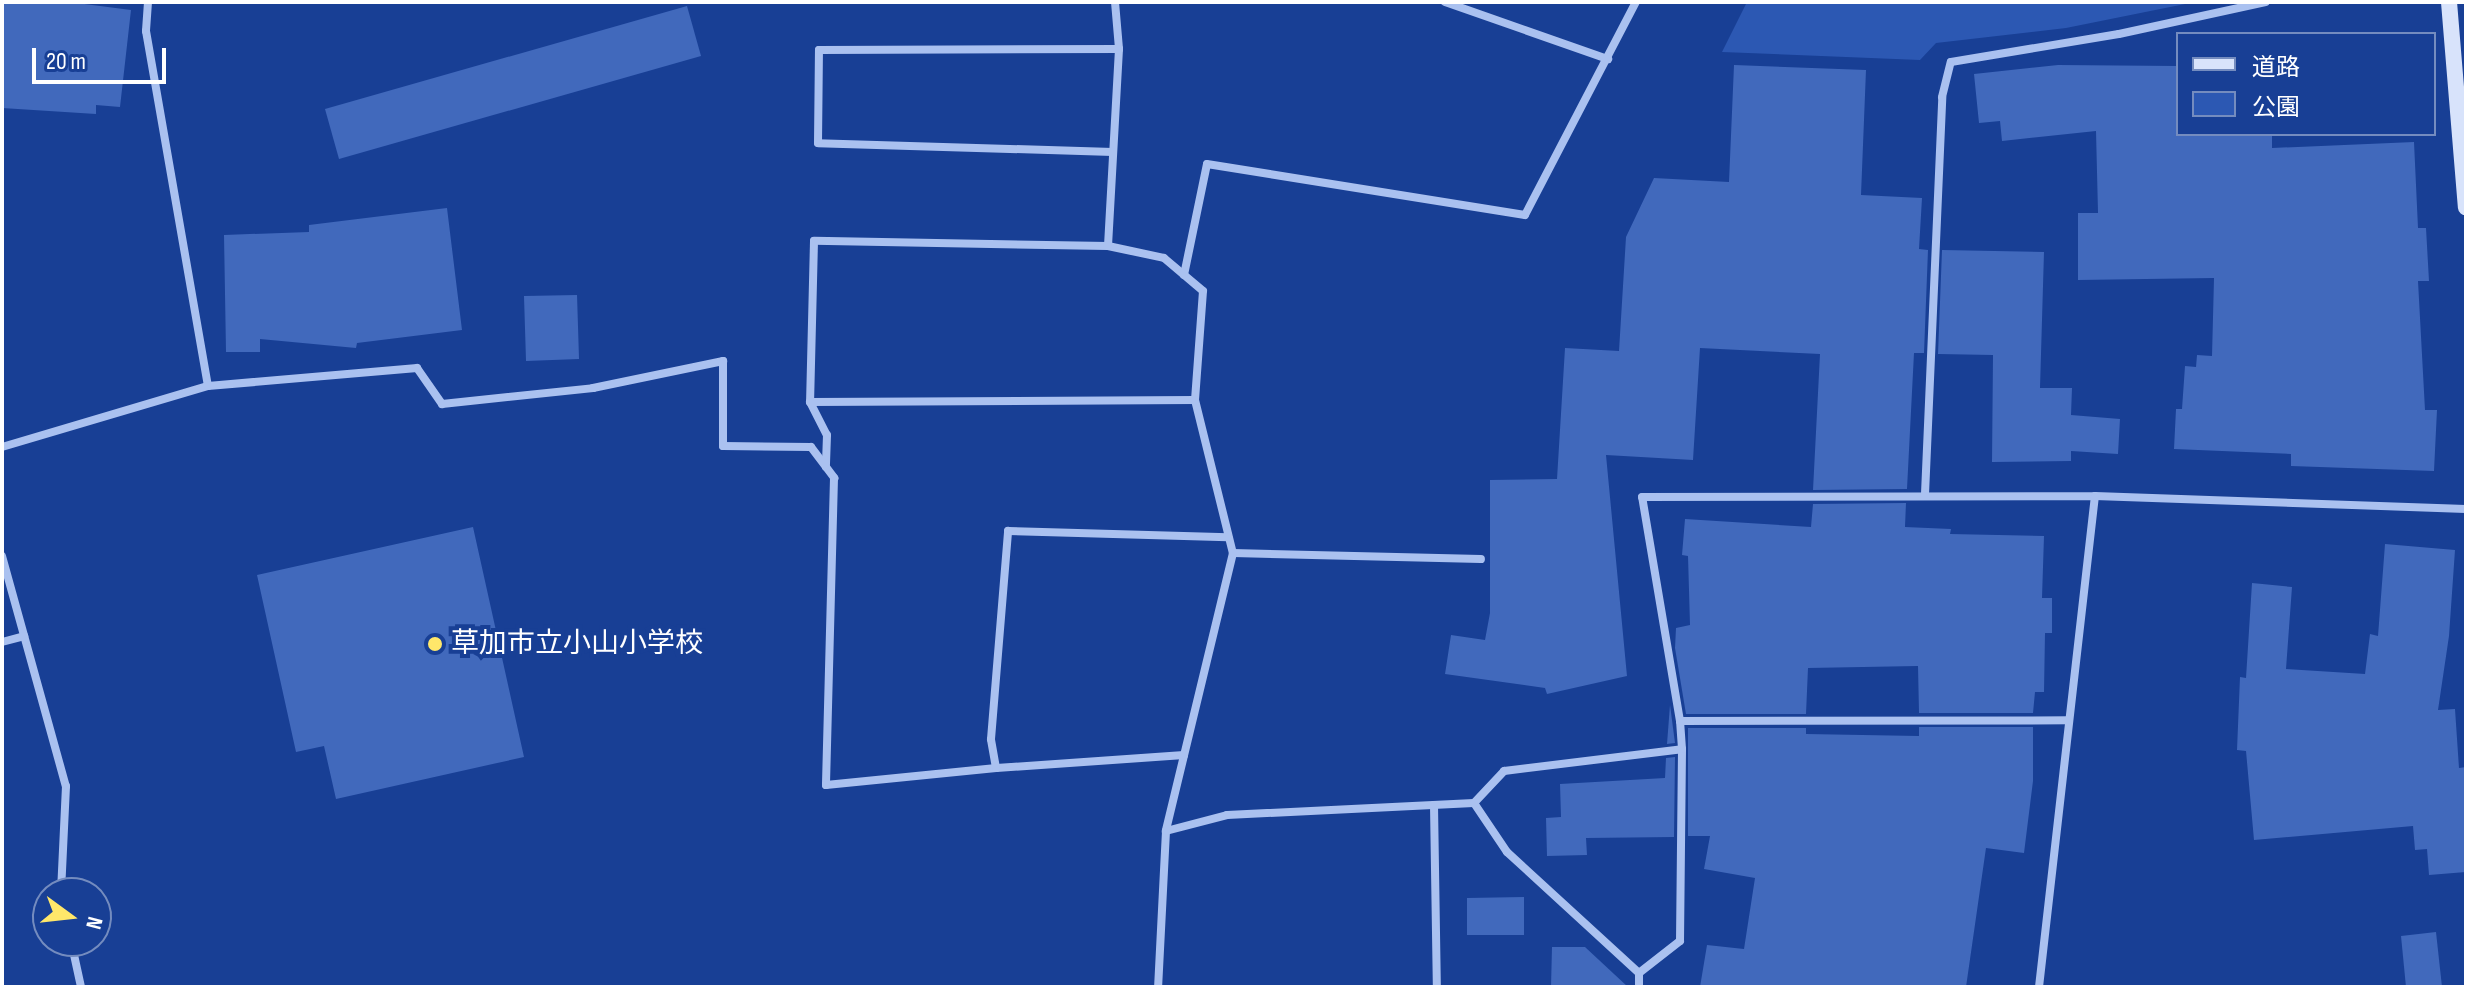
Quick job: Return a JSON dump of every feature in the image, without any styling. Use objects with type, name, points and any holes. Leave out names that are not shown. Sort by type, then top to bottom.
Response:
[{"type":"street","points":[[148,2],[146,31],[208,386]]},
{"type":"street","points":[[1108,246],[1119,49],[1115,2]]},
{"type":"street","points":[[1445,2],[1608,59]]},
{"type":"street","points":[[1184,275],[1207,164],[1525,215],[1636,2]]},
{"type":"street","points":[[1925,494],[1942,97],[1951,62],[2119,34],[2266,2]]},
{"type":"street","points":[[2449,2],[2466,207]]},
{"type":"street","points":[[1113,152],[818,143],[819,50],[1119,49]]},
{"type":"street","points":[[826,467],[827,435],[810,402],[814,241],[1108,246],[1164,258],[1203,291],[1195,400],[1233,553],[1166,831],[1158,987]]},
{"type":"street","points":[[2,447],[208,386],[417,368],[442,404],[593,388],[723,361],[723,446],[811,447],[834,478],[826,785],[996,768],[1184,755]]},
{"type":"street","points":[[810,402],[1195,400]]},
{"type":"street","points":[[2039,987],[2095,496]]},
{"type":"street","points":[[1639,973],[1680,941],[1682,749],[1680,721],[1642,497],[2095,496],[2466,509]]},
{"type":"street","points":[[996,768],[991,739],[1008,531],[1228,537]]},
{"type":"street","points":[[1233,553],[1481,559]]},
{"type":"street","points":[[2,556],[66,786],[62,877]]},
{"type":"street","points":[[2,642],[24,636]]},
{"type":"street","points":[[1680,721],[2068,720]]},
{"type":"street","points":[[1166,831],[1227,815],[1474,803],[1504,771],[1682,749]]},
{"type":"street","points":[[1474,803],[1507,852],[1639,973],[1639,987]]},
{"type":"street","points":[[1434,805],[1437,987]]},
{"type":"street","points":[[74,957],[81,987]]},
{"type":"green space","points":[[1747,2],[2195,2],[2066,28],[1936,43],[1920,60],[1722,52]]},
{"type":"building","points":[[2,2],[69,2],[131,10],[120,107],[96,105],[96,114],[2,108]]},
{"type":"building","points":[[687,6],[701,56],[339,159],[325,109]]},
{"type":"building","points":[[1734,65],[1866,70],[1861,195],[1922,198],[1919,249],[1928,250],[1924,353],[1914,353],[1907,489],[1813,490],[1820,354],[1700,348],[1693,460],[1606,455],[1627,676],[1547,694],[1545,688],[1445,674],[1451,635],[1485,640],[1490,613],[1490,480],[1557,479],[1565,348],[1619,351],[1626,237],[1654,178],[1729,182]]},
{"type":"building","points":[[2058,65],[2176,66],[2176,136],[2272,136],[2272,148],[2414,142],[2418,228],[2426,228],[2429,281],[2418,281],[2425,410],[2437,410],[2434,471],[2291,466],[2291,454],[2174,449],[2176,409],[2182,409],[2185,366],[2196,367],[2197,355],[2212,356],[2214,278],[2078,280],[2078,213],[2098,213],[2096,131],[2002,141],[2000,121],[1979,123],[1974,74]]},
{"type":"building","points":[[447,208],[462,330],[357,343],[356,348],[260,339],[260,352],[226,352],[224,235],[309,232],[309,225]]},
{"type":"building","points":[[1942,250],[2044,252],[2040,388],[2072,388],[2071,415],[2120,419],[2118,454],[2071,451],[2071,461],[1992,462],[1993,355],[1938,354]]},
{"type":"building","points":[[577,295],[579,359],[526,361],[524,296]]},
{"type":"building","points":[[1906,503],[1905,527],[1951,529],[1950,534],[2044,536],[2042,598],[2052,598],[2052,633],[2045,633],[2044,692],[2035,692],[2033,713],[1919,713],[1918,666],[1808,668],[1806,714],[1686,714],[1675,648],[1676,628],[1690,625],[1688,556],[1682,555],[1685,519],[1811,527],[1813,504]]},
{"type":"building","points":[[473,527],[524,757],[336,799],[324,746],[296,752],[257,575]]},
{"type":"building","points":[[2385,544],[2455,550],[2449,636],[2438,710],[2455,709],[2459,768],[2466,767],[2466,872],[2429,875],[2427,849],[2415,850],[2413,826],[2254,840],[2246,751],[2237,750],[2240,677],[2246,678],[2252,583],[2292,587],[2286,669],[2365,674],[2370,634],[2378,636]]},
{"type":"building","points":[[1670,705],[1675,743],[1667,744]]},
{"type":"building","points":[[1919,727],[2033,727],[2033,781],[2024,853],[1986,848],[1966,987],[1700,987],[1707,945],[1744,949],[1755,878],[1704,869],[1710,836],[1688,836],[1688,728],[1806,728],[1806,734],[1919,736]]},
{"type":"building","points":[[1675,757],[1674,837],[1586,838],[1587,855],[1547,856],[1546,818],[1561,817],[1560,784],[1665,778],[1666,758]]},
{"type":"building","points":[[1524,897],[1524,935],[1467,935],[1467,898]]},
{"type":"building","points":[[2436,932],[2442,987],[2406,987],[2401,936]]},
{"type":"building","points":[[1552,947],[1585,947],[1628,987],[1551,987]]},
{"type":"place","name":"草加市立小山小学校","points":[[435,644]]}]
